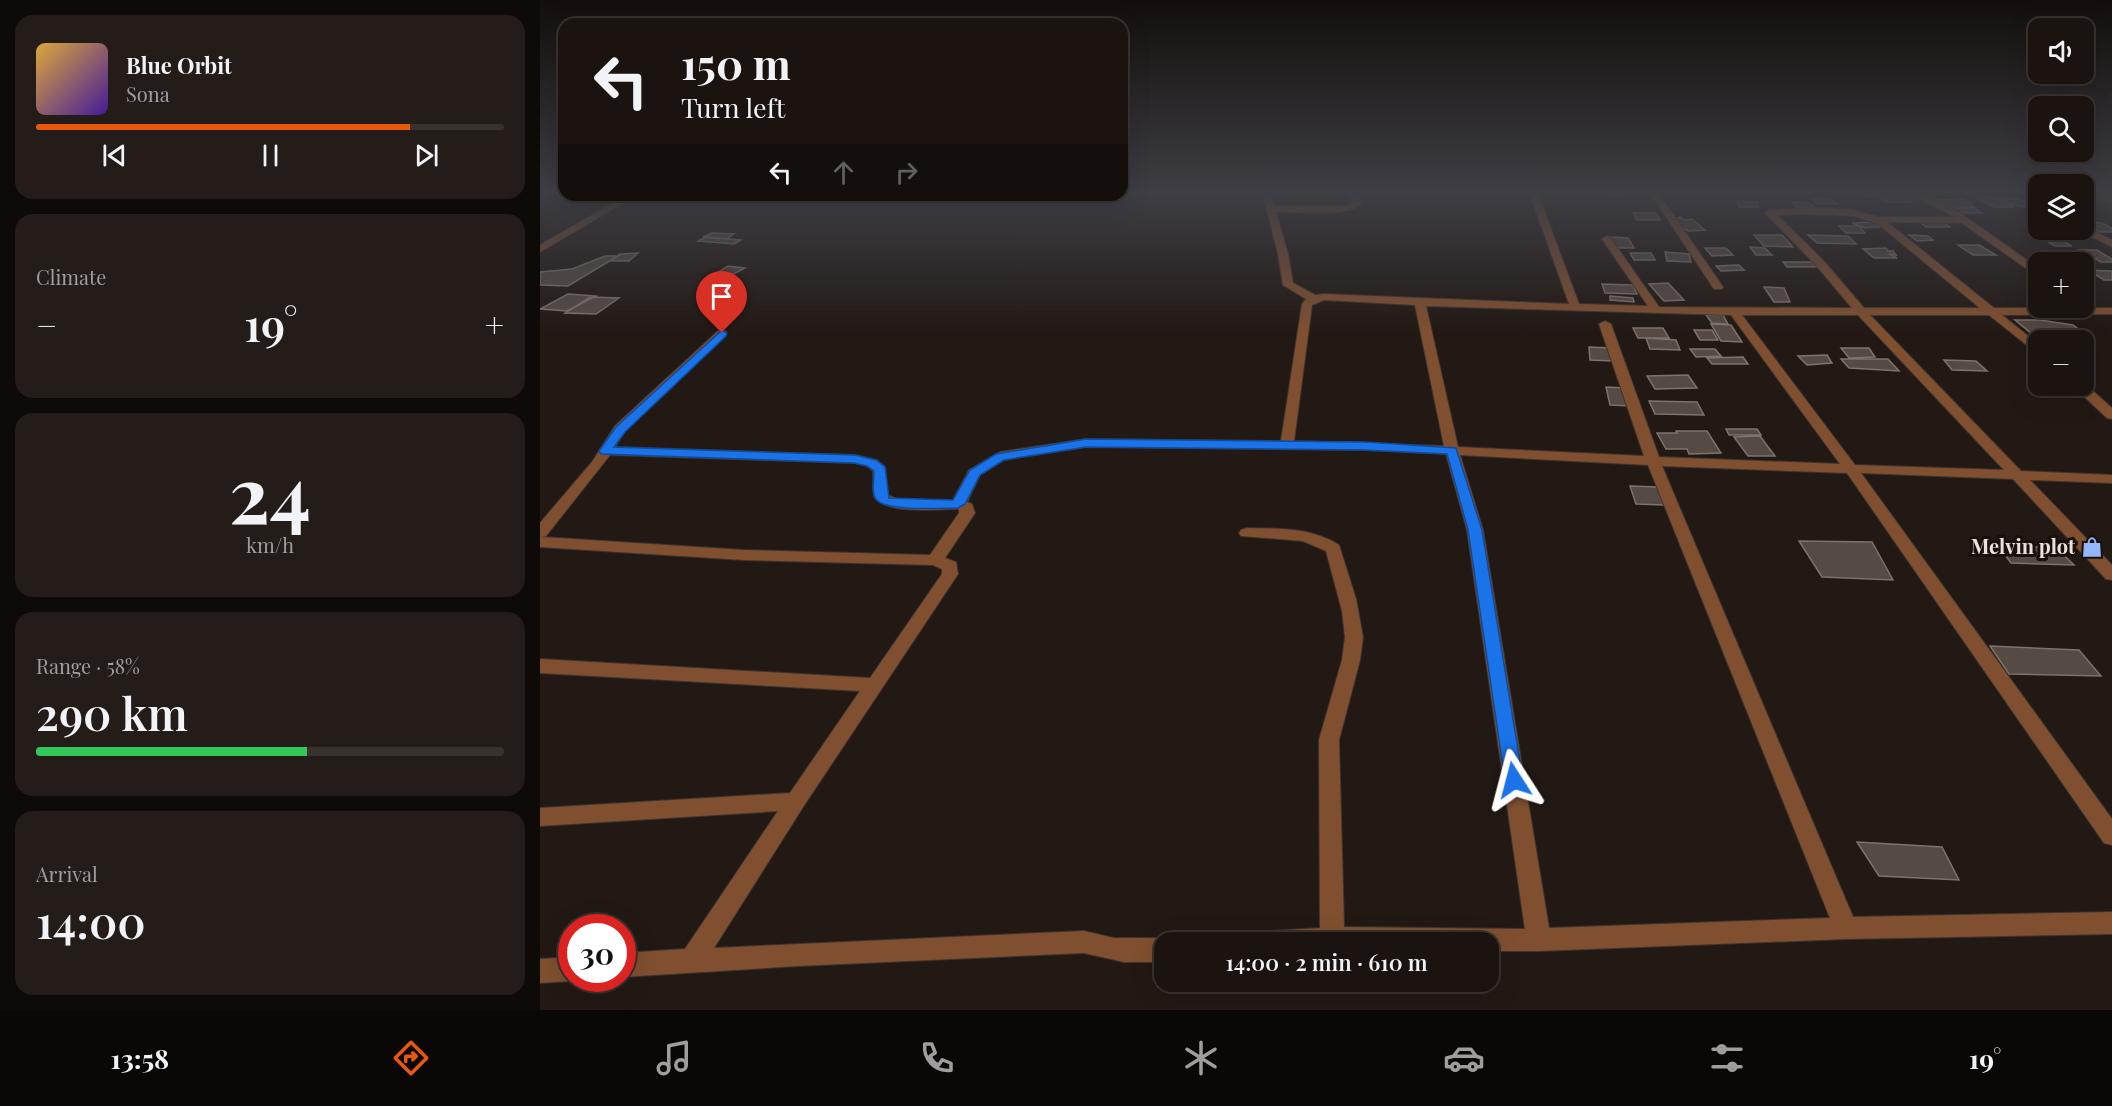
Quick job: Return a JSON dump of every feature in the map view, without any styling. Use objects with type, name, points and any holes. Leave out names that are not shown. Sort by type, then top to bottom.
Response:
[{"type":"street","points":[[540,249],[559,238]]},
{"type":"street","points":[[1279,238],[1288,285],[1313,299]]},
{"type":"street","points":[[1550,238],[1575,307]]},
{"type":"street","points":[[1685,238],[1718,287]]},
{"type":"street","points":[[1795,238],[1819,262],[1860,311],[2112,575]]},
{"type":"street","points":[[1903,238],[1918,254],[1995,312],[2028,341]]},
{"type":"street","points":[[1989,238],[2028,265]]},
{"type":"street","points":[[1607,239],[1655,309]]},
{"type":"street","points":[[1287,445],[1307,304],[1313,299],[1324,297],[1734,312],[2028,312]]},
{"type":"street","points":[[1420,302],[1452,451],[1475,530],[1539,940]]},
{"type":"street","points":[[2094,311],[2112,311]]},
{"type":"street","points":[[1734,312],[1851,469],[2112,836]]},
{"type":"street","points":[[1605,324],[1653,461],[1846,928]]},
{"type":"street","points":[[540,533],[598,465],[620,429],[722,333]]},
{"type":"street","points":[[2090,396],[2112,415]]},
{"type":"street","points":[[958,504],[974,473],[1000,456],[1086,443],[1287,445],[2112,479]]},
{"type":"street","points":[[605,451],[855,459],[872,463],[880,470],[881,497],[884,500],[895,503],[958,504],[967,507],[967,513],[934,560]]},
{"type":"street","points":[[1247,533],[1308,536],[1323,541],[1333,549],[1353,627],[1353,649],[1332,717],[1329,740],[1332,932]]},
{"type":"street","points":[[540,542],[744,555],[934,560],[950,566],[950,574],[796,801],[693,959]]},
{"type":"street","points":[[540,666],[874,685]]},
{"type":"street","points":[[540,817],[796,801]]},
{"type":"street","points":[[1499,940],[1846,928],[2112,923]]},
{"type":"street","points":[[636,963],[1084,942],[1108,951],[1132,953],[1154,951]]},
{"type":"street","points":[[540,971],[558,970]]},
{"type":"building","points":[[704,238],[741,240],[734,244],[698,241]]},
{"type":"building","points":[[1611,238],[1628,238],[1634,248],[1616,248]]},
{"type":"building","points":[[1757,238],[1785,238],[1793,247],[1764,246]]},
{"type":"building","points":[[1812,238],[1850,238],[1856,244],[1817,243]]},
{"type":"building","points":[[1913,238],[1933,240],[1917,241]]},
{"type":"building","points":[[2045,240],[2061,240],[2072,246],[2055,246]]},
{"type":"building","points":[[1958,245],[1979,245],[1996,255],[1973,255]]},
{"type":"building","points":[[1750,247],[1765,248],[1772,255],[1756,255]]},
{"type":"building","points":[[1705,248],[1726,248],[1733,255],[1712,256]]},
{"type":"building","points":[[1886,248],[1888,251],[1893,251],[1896,255],[1889,254],[1897,258],[1874,258],[1863,249]]},
{"type":"building","points":[[2080,250],[2097,250],[2112,259],[2112,262],[2101,262],[2094,258],[2094,252]]},
{"type":"building","points":[[1665,252],[1689,254],[1691,262],[1667,261]]},
{"type":"building","points":[[638,253],[629,261],[611,261],[620,254]]},
{"type":"building","points":[[1630,253],[1651,253],[1655,260],[1634,260]]},
{"type":"building","points":[[605,256],[618,256],[568,286],[540,285],[540,272],[572,269]]},
{"type":"building","points":[[1783,262],[1812,262],[1817,267],[1787,267]]},
{"type":"building","points":[[1739,265],[1744,270],[1721,271],[1716,266]]},
{"type":"building","points":[[728,266],[745,268],[724,279],[708,278]]},
{"type":"building","points":[[2094,270],[2112,271],[2112,280],[2104,280],[2094,274]]},
{"type":"building","points":[[1668,283],[1684,300],[1664,301],[1649,284]]},
{"type":"building","points":[[1602,284],[1633,285],[1637,294],[1605,293]]},
{"type":"building","points":[[1764,287],[1784,288],[1790,302],[1774,302]]},
{"type":"building","points":[[568,294],[596,296],[567,311],[540,309]]},
{"type":"building","points":[[1610,296],[1633,298],[1634,302],[1610,300]]},
{"type":"building","points":[[590,297],[619,298],[596,314],[565,313]]},
{"type":"building","points":[[1706,315],[1723,315],[1728,324],[1712,323]]},
{"type":"building","points":[[2015,320],[2040,320],[2073,325],[2080,330],[2028,330]]},
{"type":"building","points":[[1711,324],[1731,325],[1742,342],[1721,341]]},
{"type":"building","points":[[1633,328],[1663,328],[1669,338],[1638,338]]},
{"type":"building","points":[[1694,330],[1712,330],[1718,340],[1700,340]]},
{"type":"building","points":[[1646,338],[1676,340],[1680,350],[1650,349]]},
{"type":"building","points":[[1589,347],[1611,348],[1613,361],[1590,360]]},
{"type":"building","points":[[1841,348],[1869,348],[1875,357],[1849,358]]},
{"type":"building","points":[[1690,349],[1715,349],[1721,356],[1696,357]]},
{"type":"building","points":[[1827,355],[1832,363],[1807,365],[1798,356]]},
{"type":"building","points":[[1743,357],[1748,364],[1712,364],[1707,358]]},
{"type":"building","points":[[1841,359],[1888,359],[1899,371],[1849,368]]},
{"type":"building","points":[[1944,360],[1976,361],[1987,371],[1952,370]]},
{"type":"building","points":[[1688,375],[1697,388],[1655,389],[1647,376]]},
{"type":"building","points":[[1606,387],[1626,388],[1631,406],[1610,405]]},
{"type":"building","points":[[1649,401],[1697,402],[1704,415],[1655,414]]},
{"type":"building","points":[[1726,429],[1757,429],[1761,435],[1729,435]]},
{"type":"building","points":[[1676,431],[1707,431],[1721,453],[1689,454],[1687,449],[1666,449],[1657,433],[1677,433]]},
{"type":"building","points":[[1760,436],[1775,456],[1748,456],[1734,437]]},
{"type":"building","points":[[1630,486],[1658,487],[1664,505],[1636,504]]},
{"type":"building","points":[[1799,541],[1872,542],[1893,580],[1822,577]]},
{"type":"building","points":[[1999,547],[2055,547],[2074,565],[2011,563]]},
{"type":"building","points":[[1990,646],[2079,650],[2101,676],[2009,674]]},
{"type":"building","points":[[1857,842],[1942,847],[1959,880],[1879,876]]},
{"type":"place","name":"Melvin plot","points":[[2092,547]]},
{"type":"route","points":[[722,333],[620,429],[605,451],[855,459],[872,463],[880,470],[881,497],[884,500],[895,503],[958,504],[974,473],[1000,456],[1086,443],[1365,446],[1452,451],[1475,530],[1514,780]]}]
